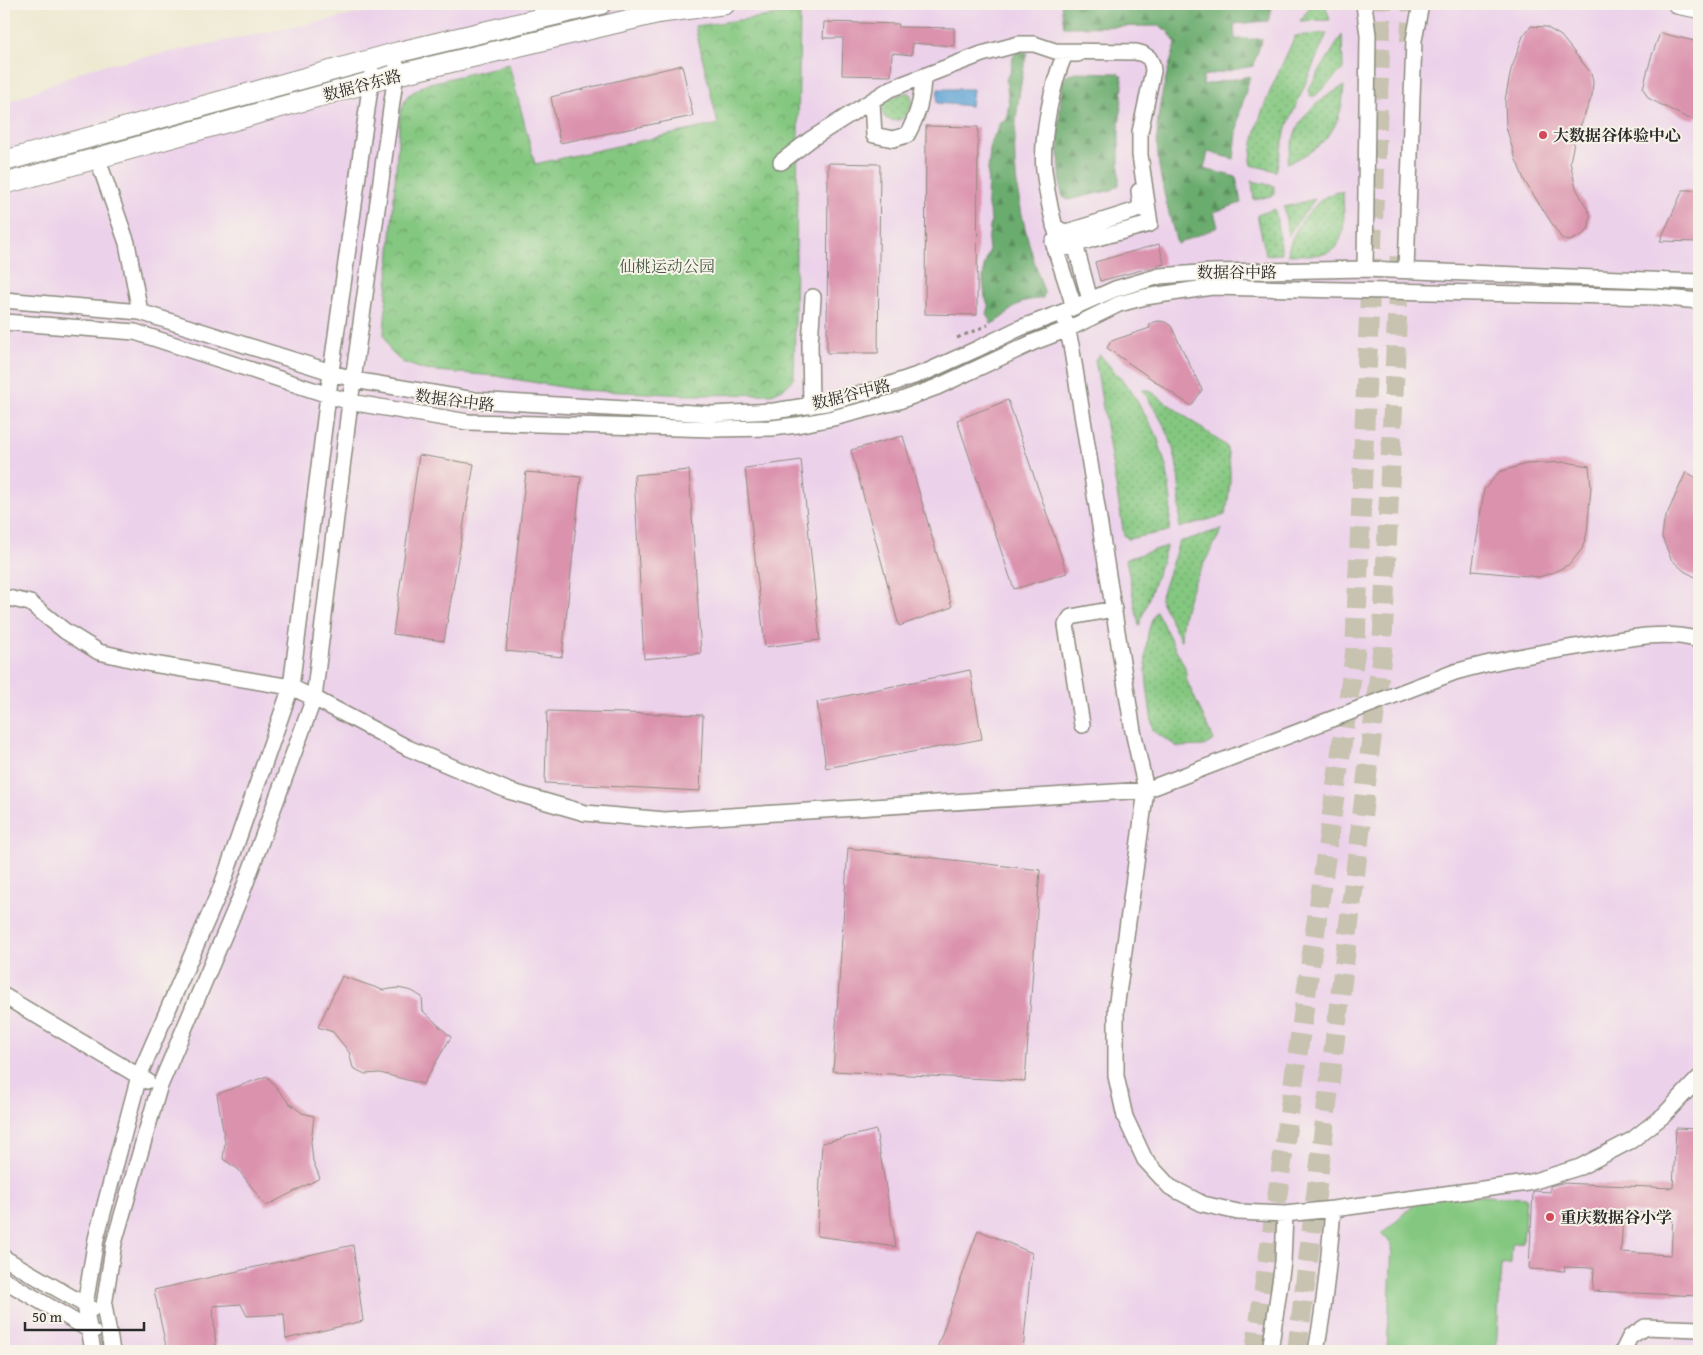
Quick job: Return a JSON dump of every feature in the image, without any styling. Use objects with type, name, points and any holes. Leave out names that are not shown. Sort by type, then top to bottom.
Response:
[{"type":"main road","name":"数据谷东路","points":[[4,161],[399,52],[601,4]]},
{"type":"main road","name":"数据谷东路","points":[[4,184],[396,75],[658,13],[725,4]]},
{"type":"main road","points":[[1678,4],[1699,8]]},
{"type":"street","points":[[1364,4],[1368,34],[1365,269]]},
{"type":"street","points":[[1406,270],[1414,40],[1421,4]]},
{"type":"street","points":[[780,162],[811,139],[890,89],[982,54],[1019,44],[1034,44],[1055,51],[1136,52],[1144,54],[1152,64],[1153,71],[1140,132],[1140,154],[1150,224],[1062,246]]},
{"type":"street","points":[[1055,51],[1043,109],[1040,154],[1042,194],[1062,246],[1071,297],[1068,310],[1068,329],[1133,731],[1146,790],[1116,1009],[1116,1076],[1125,1116],[1145,1160],[1170,1187],[1203,1204],[1238,1212],[1285,1214],[1528,1183],[1580,1167],[1632,1140],[1664,1115],[1699,1078]]},
{"type":"street","points":[[111,1346],[104,1305],[114,1243],[159,1088],[242,893],[314,698],[350,402],[399,52]]},
{"type":"street","points":[[1054,226],[1067,232],[1141,208],[1136,151],[1139,114],[1148,75],[1148,64],[1140,56],[1065,54],[1053,90],[1044,153],[1044,169],[1054,226],[1062,246],[1088,287],[1090,300]]},
{"type":"street","points":[[93,1351],[85,1304],[96,1238],[139,1076],[221,888],[291,687],[331,372],[374,59]]},
{"type":"street","points":[[872,102],[874,135],[893,139],[907,135],[917,116],[922,94],[923,77]]},
{"type":"street","points":[[97,157],[127,244],[140,312]]},
{"type":"street","name":"数据谷中路","points":[[4,300],[140,312],[354,380],[474,400],[702,413],[774,411],[811,406],[873,390],[926,372],[1020,328],[1068,310],[1115,289],[1152,278],[1185,273],[1365,269],[1699,282]]},
{"type":"street","name":"数据谷中路","points":[[4,322],[135,332],[350,402],[468,422],[714,429],[772,428],[797,425],[899,401],[936,387],[1034,342],[1068,329],[1119,304],[1145,297],[1212,287],[1657,297],[1699,301]]},
{"type":"street","points":[[811,406],[810,344],[813,297]]},
{"type":"street","points":[[4,597],[30,603],[65,631],[99,652],[147,663],[291,687],[408,748],[509,791],[585,813],[665,820],[1146,790],[1455,672],[1496,660],[1650,635],[1686,636],[1699,640]]},
{"type":"street","points":[[1082,726],[1066,625],[1071,617],[1114,608]]},
{"type":"street","points":[[4,996],[159,1088]]},
{"type":"street","points":[[1316,1351],[1329,1264],[1333,1209]]},
{"type":"street","points":[[1270,1351],[1283,1262],[1285,1214]]},
{"type":"street","points":[[4,1258],[106,1318]]},
{"type":"street","points":[[4,1280],[88,1329],[111,1346]]},
{"type":"street","points":[[1623,1351],[1630,1337],[1645,1327],[1699,1329]]},
{"type":"path","points":[[957,338],[990,324]]},
{"type":"shaded area","points":[[407,4],[1699,4],[1699,1351],[4,1351],[4,104],[91,68]]},
{"type":"green space","points":[[1061,4],[1273,4],[1268,21],[1234,24],[1235,39],[1262,39],[1253,66],[1203,76],[1203,85],[1250,76],[1239,116],[1234,159],[1208,152],[1204,169],[1236,177],[1241,203],[1214,212],[1218,227],[1177,244],[1164,191],[1157,151],[1157,126],[1160,102],[1176,44],[1168,31],[1159,26],[1064,27]]},
{"type":"green space","points":[[1312,4],[1325,4],[1330,20],[1300,21]]},
{"type":"green space","name":"仙桃运动公园","points":[[800,12],[794,378],[785,388],[772,394],[690,395],[579,390],[496,376],[425,370],[402,362],[390,351],[384,334],[400,113],[407,96],[426,84],[509,64],[535,164],[718,124],[695,26]]},
{"type":"green space","points":[[1327,33],[1286,129],[1276,171],[1251,165],[1255,134],[1260,117],[1295,36]]},
{"type":"green space","points":[[1342,35],[1343,69],[1315,96],[1310,96],[1308,90]]},
{"type":"green space","points":[[1018,51],[1027,52],[1016,121],[1016,178],[1025,228],[1044,292],[1043,298],[1023,302],[991,324],[987,314],[989,307],[985,297],[983,280],[984,267],[989,251],[988,242],[991,220],[987,201],[988,170],[991,140],[998,130],[999,124],[1006,120],[1009,104],[1006,80],[1011,69],[1013,57]]},
{"type":"green space","points":[[1075,72],[1119,73],[1122,76],[1123,86],[1119,129],[1119,185],[1112,190],[1068,200],[1063,197],[1061,191],[1058,135],[1062,83],[1067,75]]},
{"type":"green space","points":[[1344,86],[1340,113],[1329,135],[1312,151],[1287,163],[1294,136],[1305,116],[1320,101]]},
{"type":"green space","points":[[904,93],[910,93],[912,99],[910,111],[906,116],[896,121],[884,117],[882,108],[886,101]]},
{"type":"green space","points":[[1252,181],[1274,186],[1274,195],[1254,200]]},
{"type":"green space","points":[[1343,192],[1344,219],[1338,245],[1323,254],[1288,255],[1292,238],[1309,211],[1324,198],[1334,193]]},
{"type":"green space","points":[[1315,199],[1291,231],[1288,236],[1284,207]]},
{"type":"green space","points":[[1275,209],[1282,254],[1266,255],[1257,215]]},
{"type":"green space","points":[[1100,355],[1130,389],[1157,436],[1167,470],[1171,501],[1169,531],[1128,539],[1124,535],[1095,359]]},
{"type":"green space","points":[[1141,390],[1149,390],[1226,446],[1230,462],[1230,480],[1225,515],[1179,528],[1179,481],[1173,447],[1164,425]]},
{"type":"green space","points":[[1222,529],[1189,596],[1182,625],[1181,641],[1160,599],[1179,542]]},
{"type":"green space","points":[[1167,546],[1139,626],[1126,559]]},
{"type":"green space","points":[[1156,611],[1185,667],[1187,681],[1214,740],[1204,746],[1178,747],[1153,731],[1147,686],[1146,655],[1150,625]]},
{"type":"green space","points":[[1445,1194],[1526,1198],[1523,1243],[1512,1244],[1511,1264],[1501,1265],[1496,1351],[1387,1351],[1392,1244],[1382,1234],[1418,1200]]},
{"type":"water","points":[[938,89],[973,89],[971,106],[937,103]]},
{"type":"building","points":[[824,22],[899,24],[898,27],[954,28],[954,46],[912,43],[912,55],[892,53],[891,76],[842,75],[843,38],[823,38]]},
{"type":"building","name":"大数据谷体验中心","points":[[1531,26],[1546,27],[1561,36],[1591,73],[1593,82],[1592,96],[1574,142],[1570,162],[1576,188],[1590,214],[1589,228],[1581,236],[1569,241],[1562,239],[1525,182],[1506,127],[1505,100],[1511,70],[1523,36]]},
{"type":"building","points":[[1660,33],[1699,42],[1699,113],[1695,119],[1687,118],[1648,98],[1643,88]]},
{"type":"building","points":[[682,65],[693,116],[560,143],[551,97]]},
{"type":"building","points":[[926,126],[978,127],[977,315],[925,314]]},
{"type":"building","points":[[828,163],[880,164],[878,353],[827,353]]},
{"type":"building","points":[[1683,190],[1699,190],[1699,242],[1660,241]]},
{"type":"building","points":[[1159,244],[1164,264],[1100,281],[1095,262]]},
{"type":"building","points":[[1158,321],[1165,322],[1171,326],[1202,390],[1191,406],[1107,348],[1111,341],[1150,328],[1149,324]]},
{"type":"building","points":[[1008,400],[1067,573],[1014,589],[957,420]]},
{"type":"building","points":[[903,436],[952,607],[899,626],[851,450]]},
{"type":"building","points":[[419,455],[474,464],[444,641],[393,634]]},
{"type":"building","points":[[801,460],[820,640],[765,647],[745,468]]},
{"type":"building","points":[[1566,462],[1589,466],[1591,487],[1587,533],[1582,549],[1570,564],[1539,577],[1472,571],[1484,490],[1499,472],[1526,464]]},
{"type":"building","points":[[689,470],[701,653],[644,659],[634,475]]},
{"type":"building","points":[[526,472],[581,477],[562,657],[506,651]]},
{"type":"building","points":[[1686,472],[1699,479],[1699,579],[1684,571],[1671,559],[1662,537],[1664,521]]},
{"type":"building","points":[[970,670],[982,739],[826,768],[817,702]]},
{"type":"building","points":[[547,711],[703,715],[700,791],[545,783]]},
{"type":"building","points":[[848,848],[1040,870],[1025,1081],[833,1071]]},
{"type":"building","points":[[342,976],[383,990],[398,988],[412,991],[422,997],[423,1011],[451,1037],[423,1084],[380,1073],[365,1074],[353,1068],[349,1052],[333,1032],[318,1027]]},
{"type":"building","points":[[267,1076],[289,1103],[302,1113],[314,1116],[311,1142],[313,1161],[320,1178],[266,1206],[238,1169],[223,1159],[225,1142],[217,1094]]},
{"type":"building","points":[[1676,1128],[1699,1129],[1699,1296],[1593,1291],[1594,1268],[1564,1267],[1565,1271],[1529,1269],[1533,1191],[1550,1192],[1550,1186],[1561,1183],[1673,1188]],"holes":[[[1623,1212],[1673,1214],[1671,1255],[1621,1252]]]},
{"type":"building","points":[[876,1130],[896,1247],[817,1236],[822,1143]]},
{"type":"building","points":[[978,1230],[1032,1253],[1023,1351],[936,1351]]},
{"type":"building","points":[[353,1245],[363,1321],[286,1339],[284,1314],[247,1316],[241,1304],[213,1306],[216,1349],[167,1351],[154,1290]]},
{"type":"tunnel","points":[[1255,1351],[1355,653],[1382,4]]},
{"type":"tunnel","points":[[1410,42],[1412,4]]},
{"type":"tunnel","points":[[1297,1351],[1382,652],[1400,251]]},
{"type":"place","name":"大数据谷体验中心","points":[[1543,135]]},
{"type":"place","name":"重庆数据谷小学","points":[[1550,1217]]}]
